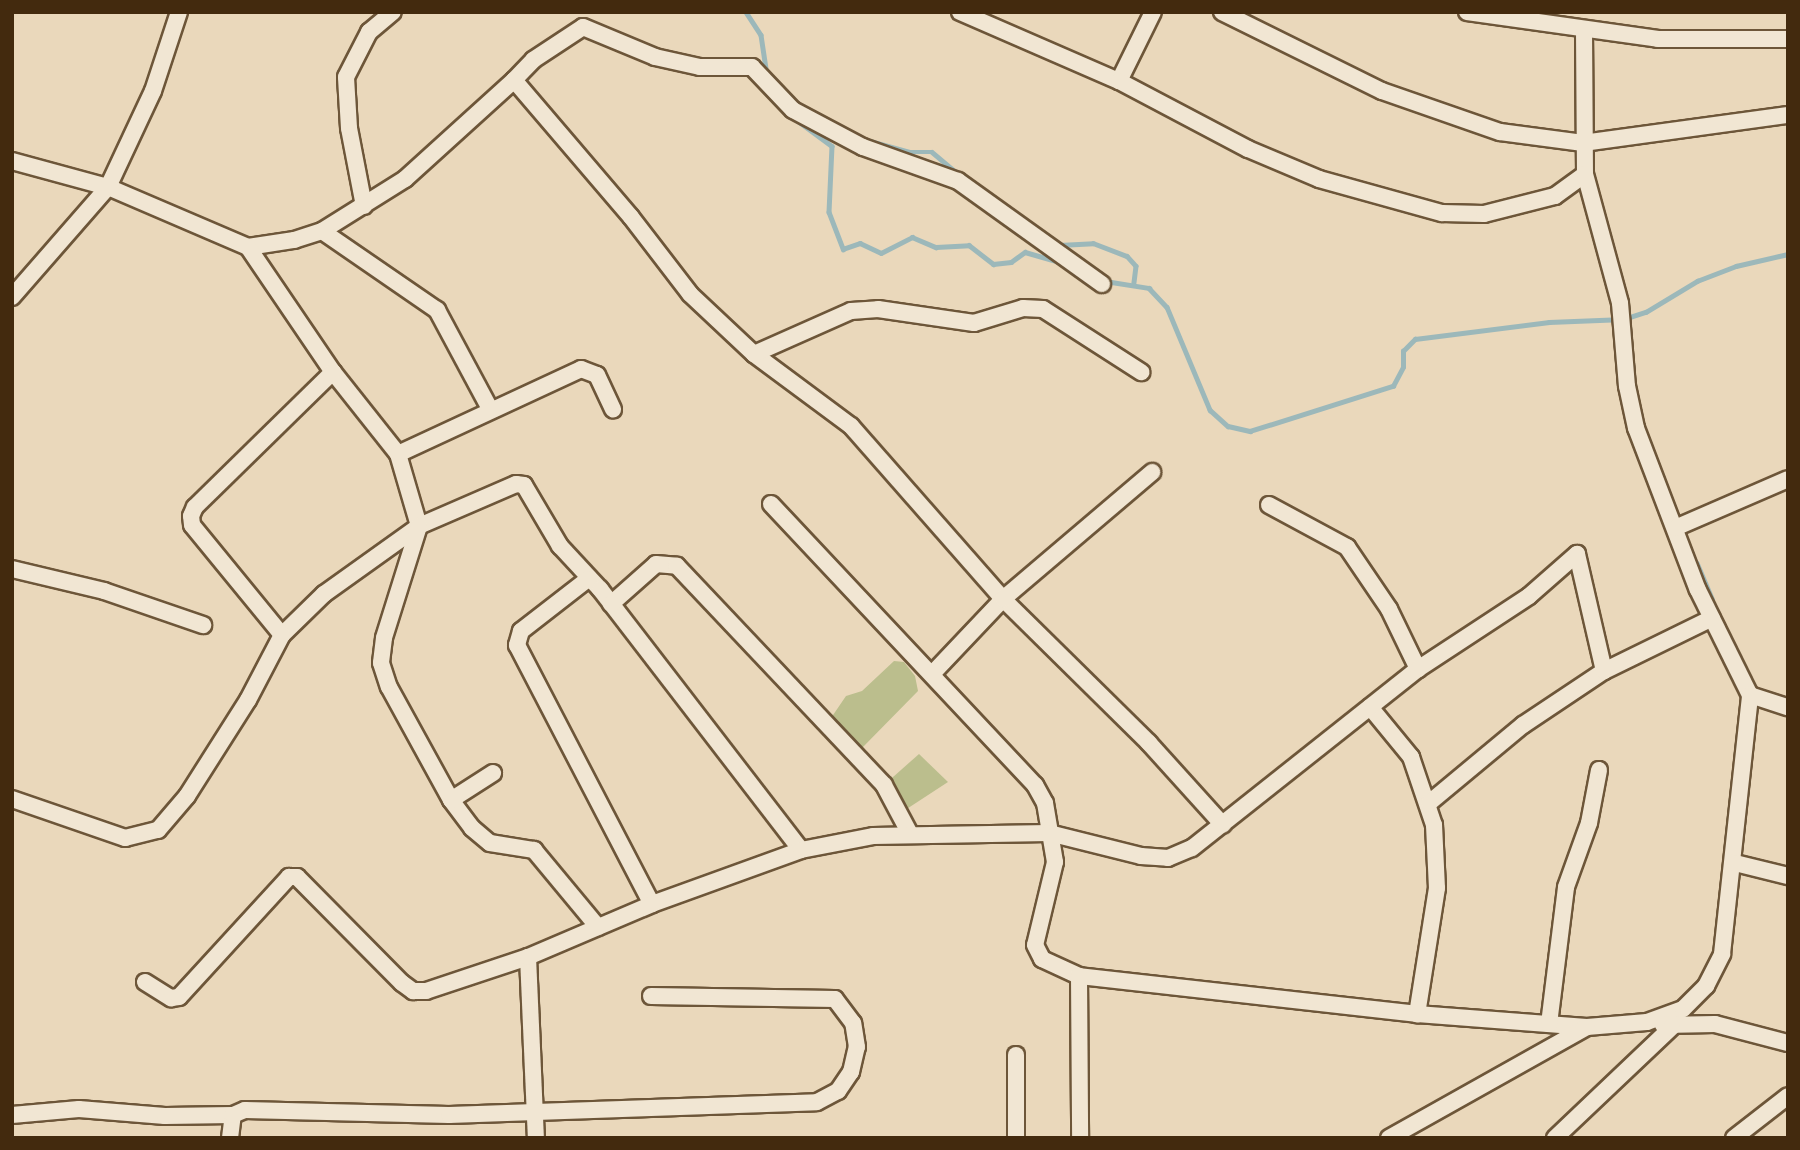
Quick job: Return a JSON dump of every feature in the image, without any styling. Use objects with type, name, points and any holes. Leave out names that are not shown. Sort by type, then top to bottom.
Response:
[{"type":"street","points":[[12,297],[108,187],[153,91],[179,12]]},
{"type":"street","points":[[364,206],[344,90],[359,47],[393,12]]},
{"type":"street","points":[[960,12],[1119,81],[1248,149],[1319,179],[1442,213],[1484,214],[1527,206],[1555,195],[1585,174]]},
{"type":"street","points":[[1119,81],[1153,12]]},
{"type":"street","points":[[1223,12],[1428,110],[1500,132],[1583,143],[1788,115]]},
{"type":"street","points":[[1467,12],[1584,32],[1671,40],[1788,39]]},
{"type":"street","points":[[248,247],[322,231],[364,206],[405,179],[533,60],[583,27],[655,57],[700,67],[752,67],[793,110],[863,147],[958,181],[1102,284]]},
{"type":"street","points":[[771,504],[1022,767],[1045,803],[1055,862],[1052,885],[1035,928],[1035,945],[1042,959],[1079,976],[1417,1014],[1587,1027],[1647,1022],[1683,1009],[1706,986],[1722,954],[1735,863],[1750,695],[1712,618],[1636,428],[1627,386],[1620,303],[1585,174],[1584,32]]},
{"type":"street","points":[[514,80],[632,216],[690,294],[754,354],[851,426],[1003,599],[1149,743],[1223,825]]},
{"type":"street","points":[[12,161],[108,187],[248,247],[333,372],[398,454],[419,526],[384,638],[381,663],[389,687],[452,800],[490,843],[534,850],[598,927]]},
{"type":"street","points":[[322,231],[437,310],[490,409]]},
{"type":"street","points":[[754,354],[851,312],[878,309],[974,323],[1023,308],[1043,309],[1141,372]]},
{"type":"street","points":[[398,454],[581,369],[597,375],[613,410]]},
{"type":"street","points":[[282,635],[192,525],[191,516],[195,507],[333,372]]},
{"type":"street","points":[[933,673],[1003,599],[1152,472]]},
{"type":"street","points":[[1675,528],[1788,479]]},
{"type":"street","points":[[12,799],[125,838],[158,830],[211,760],[282,635],[324,594],[419,526],[516,484],[524,485],[560,547],[611,604],[801,849]]},
{"type":"street","points":[[1269,505],[1347,547],[1389,610],[1418,668]]},
{"type":"street","points":[[145,982],[171,998],[179,997],[289,877],[297,877],[413,991],[426,991],[528,957],[652,904],[801,849],[911,834],[1049,833],[1141,856],[1168,858],[1192,848],[1223,825],[1418,668],[1529,596],[1577,554],[1604,671]]},
{"type":"street","points":[[611,604],[656,564],[677,566],[884,785],[911,834]]},
{"type":"street","points":[[12,569],[104,591],[203,625]]},
{"type":"street","points":[[588,579],[521,631],[517,645],[652,904]]},
{"type":"street","points":[[1429,803],[1523,725],[1604,671],[1712,618]]},
{"type":"street","points":[[1750,695],[1788,707]]},
{"type":"street","points":[[1370,707],[1411,757],[1429,803],[1437,887],[1417,1014]]},
{"type":"street","points":[[1549,1024],[1566,887],[1588,823],[1599,770]]},
{"type":"street","points":[[452,800],[493,774]]},
{"type":"street","points":[[1735,863],[1788,876]]},
{"type":"street","points":[[528,957],[536,1138]]},
{"type":"street","points":[[1079,976],[1080,1138]]},
{"type":"street","points":[[12,1115],[79,1109],[165,1116],[233,1115],[294,1107],[352,1115],[817,1102],[838,1091],[851,1072],[857,1047],[853,1023],[835,999],[651,996]]},
{"type":"street","points":[[1647,1022],[1672,1027],[1715,1024],[1788,1043]]},
{"type":"street","points":[[1389,1138],[1587,1027]]},
{"type":"street","points":[[1555,1138],[1672,1027]]},
{"type":"street","points":[[1016,1055],[1016,1138]]},
{"type":"street","points":[[1734,1138],[1788,1097]]},
{"type":"street","points":[[230,1138],[233,1115]]},
{"type":"green space","points":[[894,661],[904,662],[915,676],[918,691],[863,747],[848,752],[831,718],[846,696],[862,691]]},
{"type":"green space","points":[[919,754],[948,782],[899,814],[884,785]]},
{"type":"waterway","points":[[746,12],[761,35],[767,75]]},
{"type":"waterway","points":[[794,118],[832,146],[829,212],[843,249],[860,243],[881,253],[912,237],[936,247],[969,245],[993,264],[1011,262],[1025,252],[1057,261]]},
{"type":"waterway","points":[[859,138],[910,152],[932,152],[958,174]]},
{"type":"waterway","points":[[1059,245],[1093,243],[1127,256],[1136,266],[1134,283]]},
{"type":"waterway","points":[[1105,281],[1149,288],[1167,307],[1210,410],[1228,426],[1250,431],[1393,386],[1403,367],[1403,351],[1415,339],[1549,322],[1624,319],[1646,312],[1697,281],[1736,266],[1788,254]]},
{"type":"waterway","points":[[1697,563],[1712,599]]}]
